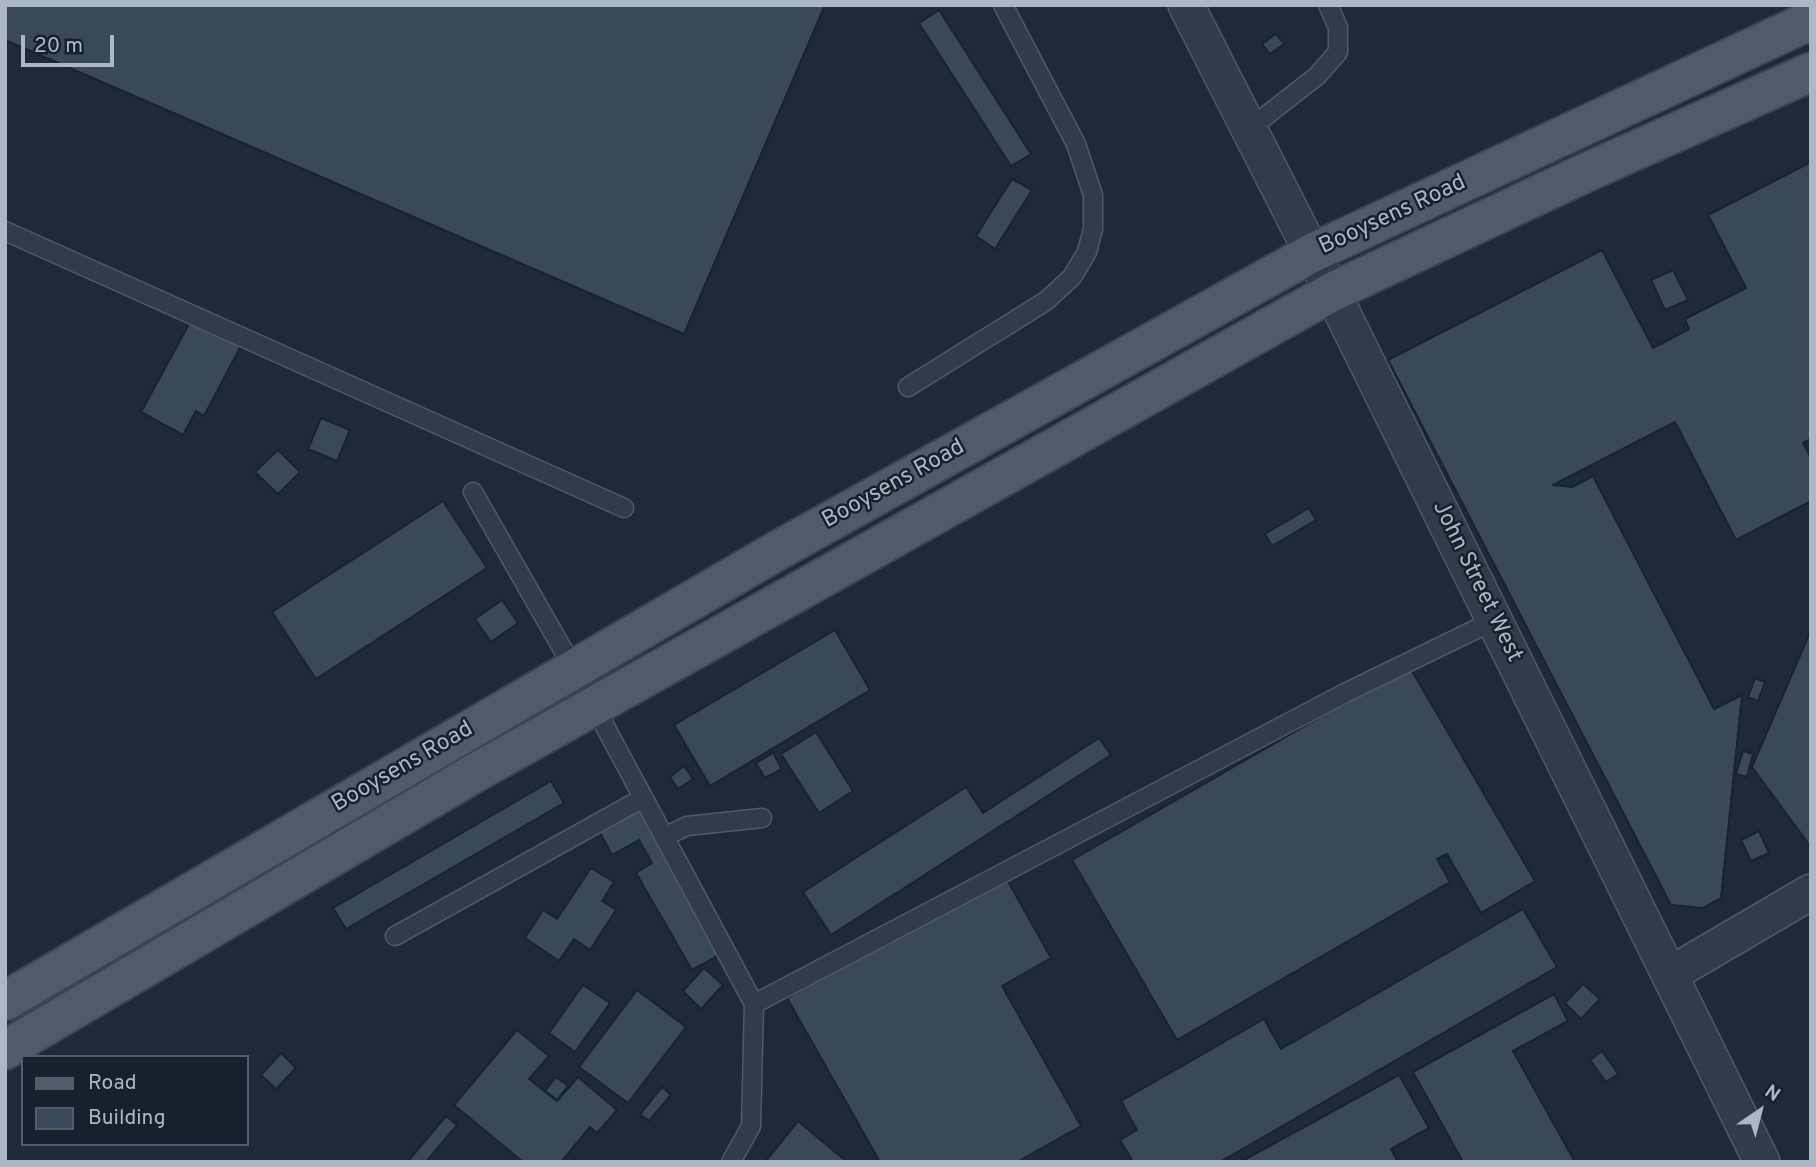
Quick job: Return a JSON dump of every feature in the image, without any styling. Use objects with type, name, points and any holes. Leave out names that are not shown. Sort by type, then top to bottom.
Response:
[{"type":"main road","name":"Booysens Road","points":[[5,1001],[775,552],[1312,253],[1811,20]]},
{"type":"main road","name":"Booysens Road","points":[[5,1050],[473,774],[1332,292],[1587,172],[1811,72]]},
{"type":"street","name":"John Street West","points":[[1186,5],[1332,292],[1762,1162]]},
{"type":"street","points":[[1671,974],[1811,892]]},
{"type":"lane","points":[[908,387],[1046,301],[1072,277],[1087,253],[1093,229],[1093,195],[1076,144],[1003,5]]},
{"type":"lane","points":[[1249,129],[1317,76],[1338,52],[1338,27],[1328,5]]},
{"type":"lane","points":[[5,231],[624,508]]},
{"type":"lane","points":[[473,492],[574,669]]},
{"type":"lane","points":[[754,1004],[1345,692],[1495,620]]},
{"type":"lane","points":[[594,706],[754,1004],[751,1126],[731,1162]]},
{"type":"lane","points":[[395,936],[643,798]]},
{"type":"lane","points":[[664,837],[687,826],[762,818]]},
{"type":"building","points":[[5,5],[825,5],[684,334],[5,40]]},
{"type":"building","points":[[939,10],[1031,154],[1011,166],[919,23]]},
{"type":"building","points":[[1276,34],[1284,44],[1270,54],[1262,44]]},
{"type":"building","points":[[1811,162],[1811,439],[1803,443],[1811,458],[1811,501],[1736,540],[1675,422],[1553,485],[1572,487],[1593,476],[1714,709],[1742,695],[1721,898],[1703,908],[1671,905],[1388,360],[1602,250],[1653,348],[1689,329],[1685,319],[1746,288],[1708,215]]},
{"type":"building","points":[[1012,179],[1032,190],[995,249],[976,236]]},
{"type":"building","points":[[1673,270],[1688,300],[1665,310],[1651,280]]},
{"type":"building","points":[[194,315],[243,342],[204,416],[196,411],[183,435],[141,412]]},
{"type":"building","points":[[321,418],[350,430],[337,461],[308,449]]},
{"type":"building","points":[[278,450],[300,472],[278,494],[255,472]]},
{"type":"building","points":[[443,501],[487,568],[316,679],[272,612]]},
{"type":"building","points":[[1309,508],[1316,520],[1272,546],[1265,534]]},
{"type":"building","points":[[502,600],[518,623],[491,642],[475,619]]},
{"type":"building","points":[[835,630],[870,690],[710,786],[674,725]]},
{"type":"building","points":[[1811,630],[1811,847],[1752,767]]},
{"type":"building","points":[[1409,666],[1535,881],[1481,913],[1447,854],[1437,859],[1450,882],[1177,1040],[1072,860]]},
{"type":"building","points":[[1755,678],[1765,682],[1758,701],[1748,697]]},
{"type":"building","points":[[816,732],[853,791],[819,813],[781,754]]},
{"type":"building","points":[[1099,738],[1111,755],[831,935],[803,892],[966,787],[983,813]]},
{"type":"building","points":[[1743,751],[1753,754],[1747,777],[1736,774]]},
{"type":"building","points":[[773,753],[782,769],[765,778],[756,763]]},
{"type":"building","points":[[684,766],[693,779],[678,789],[670,777]]},
{"type":"building","points":[[551,781],[564,803],[346,929],[333,908]]},
{"type":"building","points":[[640,809],[723,953],[692,970],[636,873],[652,863],[639,840],[612,855],[600,833]]},
{"type":"building","points":[[1759,831],[1769,853],[1751,861],[1741,840]]},
{"type":"building","points":[[591,868],[614,882],[602,901],[616,910],[590,950],[574,939],[559,961],[525,938],[543,910],[557,919]]},
{"type":"building","points":[[1005,876],[1051,958],[1002,986],[1081,1126],[1017,1162],[880,1162],[787,998]]},
{"type":"building","points":[[1523,909],[1557,967],[1220,1162],[1133,1162],[1120,1140],[1137,1130],[1121,1101],[1264,1019],[1281,1049]]},
{"type":"building","points":[[704,968],[723,985],[701,1009],[683,991]]},
{"type":"building","points":[[1583,984],[1600,999],[1581,1019],[1565,1003]]},
{"type":"building","points":[[583,985],[610,1003],[575,1052],[549,1033]]},
{"type":"building","points":[[637,990],[686,1027],[628,1103],[579,1067]]},
{"type":"building","points":[[1554,994],[1568,1021],[1513,1051],[1575,1162],[1463,1162],[1413,1072]]},
{"type":"building","points":[[517,1030],[549,1056],[529,1079],[557,1101],[578,1077],[617,1110],[597,1133],[590,1127],[561,1162],[523,1162],[454,1105]]},
{"type":"building","points":[[1602,1051],[1618,1074],[1606,1082],[1590,1060]]},
{"type":"building","points":[[281,1053],[296,1068],[276,1089],[261,1075]]},
{"type":"building","points":[[1399,1075],[1429,1128],[1391,1149],[1398,1162],[1242,1161]]},
{"type":"building","points":[[556,1077],[568,1086],[557,1100],[545,1091]]},
{"type":"building","points":[[662,1087],[671,1095],[649,1121],[640,1114]]},
{"type":"building","points":[[446,1116],[457,1125],[426,1162],[409,1160]]},
{"type":"building","points":[[798,1121],[847,1162],[765,1162]]}]
